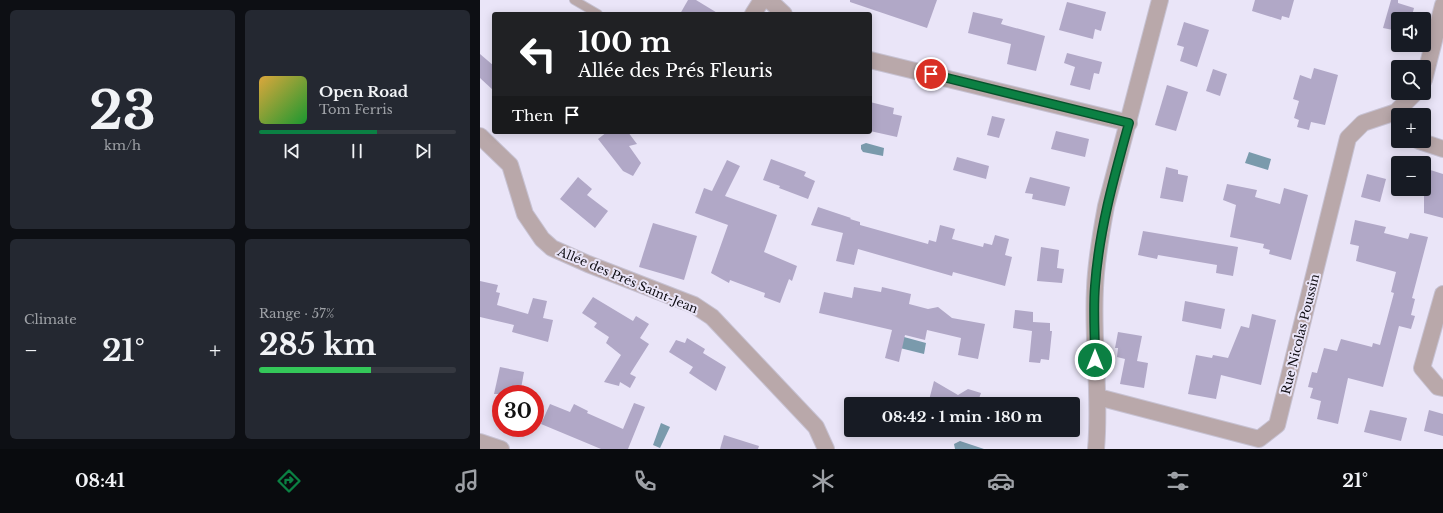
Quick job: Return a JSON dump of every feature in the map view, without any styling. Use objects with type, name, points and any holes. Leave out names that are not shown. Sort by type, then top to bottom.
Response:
[{"type":"street","points":[[755,12],[760,2],[764,0]]},
{"type":"street","points":[[769,0],[782,12]]},
{"type":"street","points":[[1096,449],[1098,397],[1095,360],[1095,288],[1098,258],[1106,206],[1129,123],[1160,0]]},
{"type":"street","points":[[1429,60],[1443,5]]},
{"type":"street","points":[[872,60],[1129,123]]},
{"type":"street","name":"Rue Nicolas Poussin","points":[[1402,108],[1409,100]]},
{"type":"street","name":"Rue Nicolas Poussin","points":[[1098,397],[1259,439],[1277,425],[1348,138],[1363,123],[1391,115]]},
{"type":"street","name":"Allée des Prés Saint-Jean","points":[[480,136],[506,158],[510,165],[525,214],[542,239],[552,248],[588,264],[694,305],[712,317],[816,427],[826,449]]},
{"type":"street","points":[[1431,145],[1443,149]]},
{"type":"street","points":[[1443,294],[1422,368],[1438,387],[1443,388]]},
{"type":"street","points":[[480,442],[501,449]]},
{"type":"lane","points":[[574,0],[595,12]]},
{"type":"water","points":[[866,143],[884,148],[883,156],[863,152],[861,145]]},
{"type":"water","points":[[1249,152],[1271,159],[1268,170],[1245,163]]},
{"type":"water","points":[[904,337],[926,343],[924,354],[900,348]]},
{"type":"water","points":[[661,423],[670,427],[660,448],[653,445]]},
{"type":"water","points":[[960,441],[984,449],[955,449],[954,444]]},
{"type":"building","points":[[688,0],[696,0],[716,12],[681,12]]},
{"type":"building","points":[[850,0],[937,0],[927,28],[850,2]]},
{"type":"building","points":[[1255,0],[1294,0],[1289,18],[1282,16],[1281,20],[1252,11]]},
{"type":"building","points":[[1391,0],[1398,0],[1398,3],[1414,8],[1413,12],[1391,12],[1391,30],[1383,28]]},
{"type":"building","points":[[1067,2],[1106,12],[1101,31],[1095,29],[1093,39],[1059,30]]},
{"type":"building","points":[[973,12],[1003,19],[1001,24],[1045,36],[1036,71],[1007,64],[1011,44],[968,33]]},
{"type":"building","points":[[1184,22],[1209,30],[1197,67],[1180,61],[1184,47],[1177,45]]},
{"type":"building","points":[[1067,53],[1102,62],[1099,74],[1094,73],[1090,90],[1070,85],[1075,67],[1064,63]]},
{"type":"building","points":[[480,54],[492,64],[492,89],[480,78]]},
{"type":"building","points":[[1314,68],[1338,75],[1325,125],[1311,122],[1309,130],[1297,127],[1299,120],[1294,118],[1299,101],[1293,99],[1300,75],[1311,79]]},
{"type":"building","points":[[1213,69],[1227,74],[1220,96],[1206,91]]},
{"type":"building","points":[[1167,85],[1188,92],[1176,131],[1155,125]]},
{"type":"building","points":[[872,102],[894,108],[893,114],[902,116],[897,137],[872,131]]},
{"type":"building","points":[[992,116],[1005,119],[999,138],[987,135]]},
{"type":"building","points":[[1056,131],[1089,139],[1085,157],[1051,149]]},
{"type":"building","points":[[604,134],[630,134],[637,144],[629,146],[641,163],[633,176],[623,171],[598,139]]},
{"type":"building","points":[[957,157],[989,166],[986,179],[953,170]]},
{"type":"building","points":[[771,159],[806,172],[804,176],[815,181],[808,199],[763,180]]},
{"type":"building","points":[[727,160],[740,166],[725,196],[777,215],[764,252],[797,266],[792,281],[789,279],[780,303],[764,297],[765,293],[730,280],[729,283],[711,273],[728,225],[695,213],[704,188],[712,191]]},
{"type":"building","points":[[1166,167],[1178,170],[1178,174],[1188,176],[1183,202],[1160,198]]},
{"type":"building","points":[[1431,170],[1443,174],[1443,218],[1424,213],[1424,196],[1431,196]]},
{"type":"building","points":[[1367,174],[1386,179],[1380,202],[1361,197]]},
{"type":"building","points":[[578,177],[592,189],[587,195],[608,211],[595,228],[560,199]]},
{"type":"building","points":[[1030,177],[1070,187],[1065,206],[1032,199],[1033,194],[1025,193]]},
{"type":"building","points":[[1227,184],[1257,190],[1255,197],[1280,204],[1284,188],[1308,195],[1291,260],[1269,254],[1270,250],[1263,248],[1264,244],[1230,237],[1236,205],[1223,200]]},
{"type":"building","points":[[818,207],[851,218],[850,219],[860,222],[860,225],[928,244],[929,240],[936,242],[940,225],[955,229],[952,239],[983,247],[984,243],[992,245],[995,235],[1009,239],[1005,255],[1012,257],[1005,286],[953,272],[952,276],[858,249],[854,265],[836,261],[843,233],[811,225]]},
{"type":"building","points":[[1355,220],[1386,227],[1384,233],[1408,239],[1410,233],[1428,237],[1412,298],[1415,299],[1411,315],[1415,316],[1411,329],[1399,326],[1383,387],[1348,378],[1338,424],[1317,419],[1321,401],[1310,398],[1313,388],[1308,387],[1312,372],[1317,373],[1324,348],[1337,351],[1341,339],[1372,347],[1373,343],[1380,345],[1394,293],[1391,292],[1396,272],[1356,261],[1359,246],[1350,244]]},
{"type":"building","points":[[653,223],[697,236],[684,280],[639,267]]},
{"type":"building","points":[[1143,231],[1238,247],[1233,276],[1216,273],[1217,265],[1158,255],[1157,259],[1138,255]]},
{"type":"building","points":[[1041,247],[1059,250],[1057,268],[1064,269],[1062,283],[1037,281]]},
{"type":"building","points":[[480,281],[498,285],[496,292],[500,293],[497,305],[528,314],[533,298],[547,301],[543,318],[553,320],[548,342],[512,332],[514,325],[480,317]]},
{"type":"building","points":[[854,287],[881,292],[882,287],[911,294],[909,304],[928,309],[938,307],[952,318],[985,324],[978,359],[958,355],[961,338],[927,330],[925,340],[905,335],[899,362],[885,358],[892,330],[819,313],[824,292],[852,298]]},
{"type":"building","points":[[593,297],[633,321],[636,316],[649,324],[640,338],[649,344],[630,374],[636,377],[630,388],[620,382],[619,386],[604,382],[621,355],[606,343],[609,337],[594,327],[597,323],[582,313]]},
{"type":"building","points":[[1185,301],[1225,309],[1221,329],[1182,321]]},
{"type":"building","points":[[1015,310],[1033,312],[1033,322],[1050,323],[1050,331],[1052,331],[1049,360],[1041,359],[1040,363],[1029,362],[1032,331],[1013,328]]},
{"type":"building","points":[[1252,314],[1276,320],[1261,385],[1221,375],[1216,399],[1188,394],[1196,355],[1212,358],[1213,355],[1228,358],[1241,326],[1249,328]]},
{"type":"building","points":[[1118,332],[1142,336],[1137,361],[1148,363],[1144,388],[1120,384],[1125,359],[1117,357],[1118,348],[1115,348]]},
{"type":"building","points":[[687,338],[705,349],[703,353],[726,367],[716,391],[689,373],[693,367],[669,352],[676,340],[685,343]]},
{"type":"building","points":[[500,367],[524,372],[522,385],[496,385]]},
{"type":"building","points":[[934,381],[958,395],[968,389],[981,393],[980,397],[930,397]]},
{"type":"building","points":[[634,403],[645,407],[628,449],[601,449],[544,425],[544,417],[550,404],[570,412],[574,404],[588,411],[587,413],[623,429]]},
{"type":"building","points":[[1370,410],[1407,418],[1401,441],[1364,432]]},
{"type":"building","points":[[1429,410],[1443,414],[1443,436],[1424,431]]},
{"type":"building","points":[[724,435],[759,446],[758,449],[720,449]]},
{"type":"route","points":[[931,74],[1129,123],[1106,206],[1100,241],[1095,288],[1095,360]]}]
